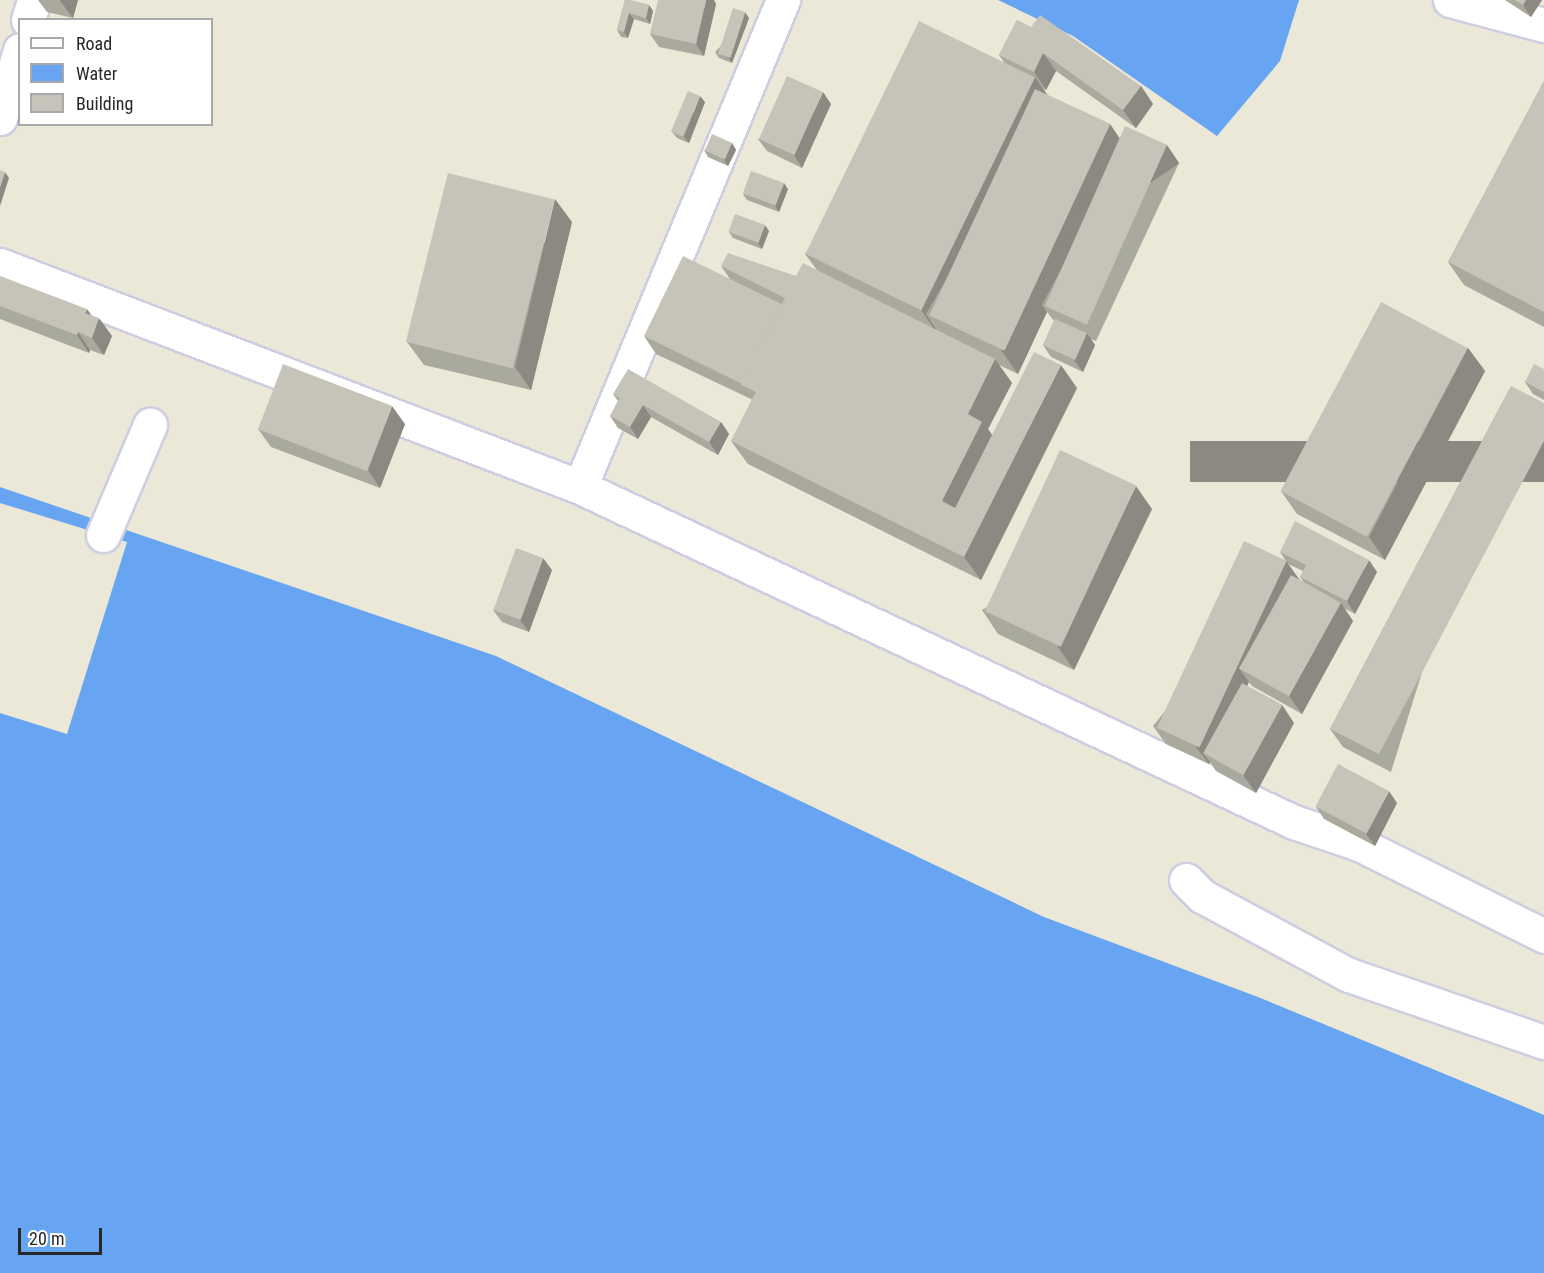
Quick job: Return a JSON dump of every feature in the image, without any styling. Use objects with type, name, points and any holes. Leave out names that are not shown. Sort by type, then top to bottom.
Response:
[{"type":"street","points":[[29,18],[34,0]]},
{"type":"street","points":[[580,487],[783,0]]},
{"type":"street","points":[[1450,0],[1544,25]]},
{"type":"street","points":[[0,118],[18,57]]},
{"type":"street","points":[[0,265],[580,487],[1294,822],[1359,844],[1544,936]]},
{"type":"street","points":[[104,535],[150,426]]},
{"type":"street","points":[[1186,879],[1202,896],[1349,975],[1544,1042]]},
{"type":"water","points":[[998,0],[1299,0],[1280,61],[1217,136],[1073,36]]},
{"type":"water","points":[[0,487],[496,656],[1044,917],[1258,997],[1544,1115],[1544,1273],[0,1273]]},
{"type":"pier","points":[[0,503],[127,542],[67,734],[0,713]]},
{"type":"building","points":[[625,0],[649,5],[646,18],[629,13],[624,32],[617,30]]},
{"type":"building","points":[[658,0],[706,0],[696,44],[650,34]]},
{"type":"building","points":[[1515,0],[1526,0],[1523,5]]},
{"type":"building","points":[[733,8],[745,12],[731,58],[718,54]]},
{"type":"building","points":[[1040,15],[1141,86],[1123,110],[1043,53],[1034,72],[999,55],[1017,20],[1031,27]]},
{"type":"building","points":[[919,21],[1035,78],[921,310],[805,254]]},
{"type":"building","points":[[787,76],[823,92],[795,155],[759,139]]},
{"type":"building","points":[[1544,81],[1544,312],[1448,262]]},
{"type":"building","points":[[1035,89],[1110,124],[1005,351],[929,316]]},
{"type":"building","points":[[688,91],[700,96],[683,137],[671,132]]},
{"type":"building","points":[[1125,126],[1167,145],[1087,325],[1045,306]]},
{"type":"building","points":[[712,134],[732,143],[725,159],[705,150]]},
{"type":"building","points":[[0,170],[5,172],[0,187]]},
{"type":"building","points":[[751,171],[784,183],[776,206],[743,194]]},
{"type":"building","points":[[448,173],[555,200],[513,368],[406,342]]},
{"type":"building","points":[[735,214],[765,225],[759,243],[729,232]]},
{"type":"building","points":[[728,253],[796,276],[803,263],[995,359],[968,414],[982,422],[942,501],[955,508],[1034,352],[1061,365],[964,557],[731,441],[756,392],[741,385],[785,298],[721,266]]},
{"type":"building","points":[[683,256],[782,304],[743,384],[644,336]]},
{"type":"building","points":[[0,276],[87,309],[85,313],[99,318],[92,338],[78,332],[77,335],[0,306]]},
{"type":"building","points":[[1381,302],[1468,348],[1367,537],[1281,491]]},
{"type":"building","points":[[1055,319],[1087,333],[1075,360],[1043,345]]},
{"type":"building","points":[[283,364],[392,406],[367,471],[258,429]]},
{"type":"building","points":[[1534,364],[1544,369],[1544,392],[1525,382]]},
{"type":"building","points":[[628,369],[721,422],[709,442],[643,405],[630,427],[610,416],[620,398],[613,394]]},
{"type":"building","points":[[1511,386],[1544,403],[1544,441],[1379,754],[1330,729]]},
{"type":"building","points":[[1060,450],[1136,485],[1061,647],[985,611]]},
{"type":"building","points":[[1295,521],[1369,560],[1347,601],[1300,577],[1306,565],[1280,552]]},
{"type":"building","points":[[1244,541],[1287,561],[1200,748],[1157,728]]},
{"type":"building","points":[[516,548],[543,558],[521,620],[493,610]]},
{"type":"building","points":[[1291,575],[1341,603],[1289,696],[1239,669]]},
{"type":"building","points":[[1242,683],[1282,705],[1243,775],[1203,753]]},
{"type":"building","points":[[1338,764],[1389,791],[1367,834],[1315,806]]}]
